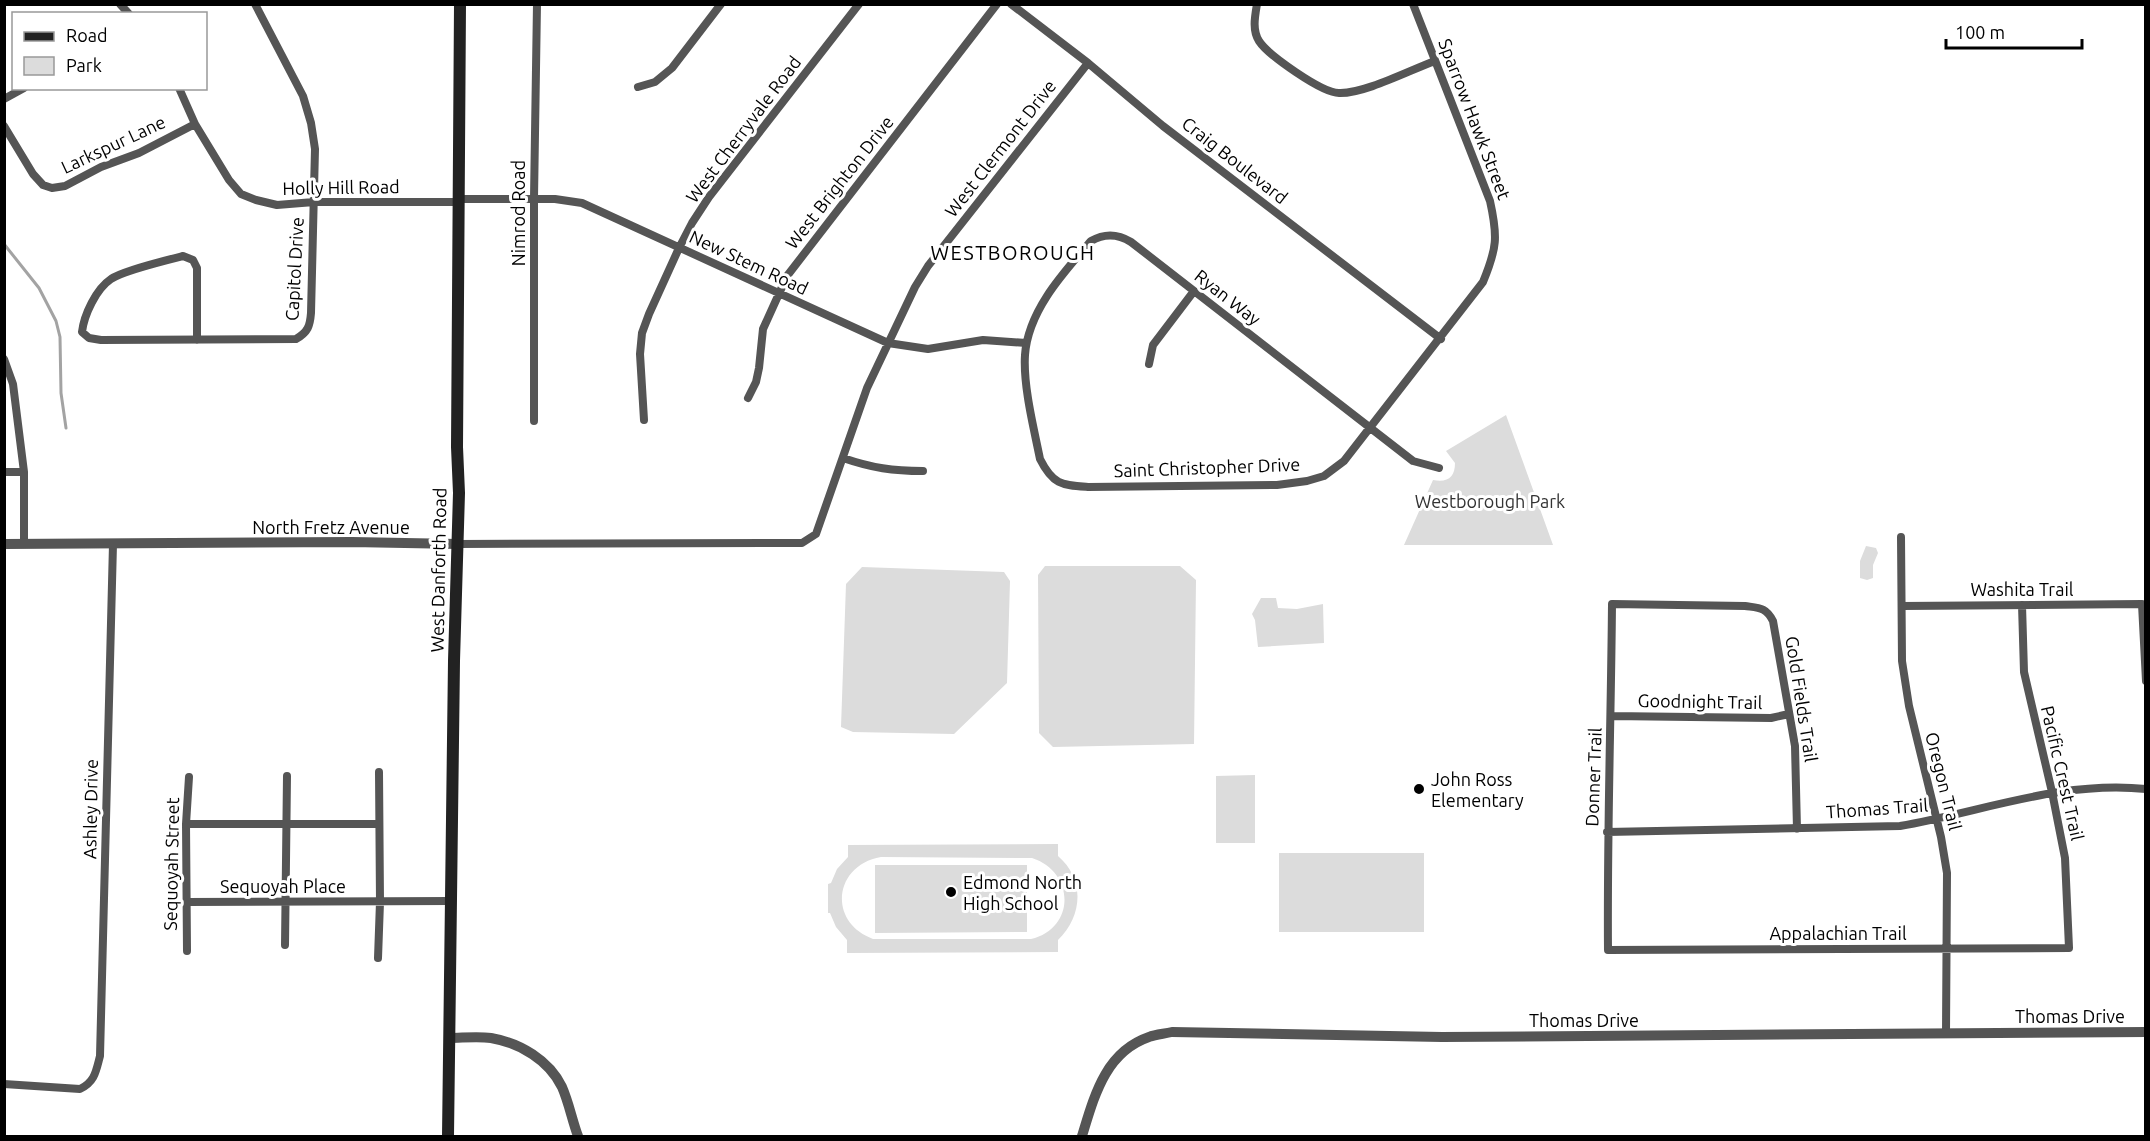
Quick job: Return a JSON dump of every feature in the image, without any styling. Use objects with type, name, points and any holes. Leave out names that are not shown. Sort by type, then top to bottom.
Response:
[{"type":"main road","name":"West Danforth Road","points":[[448,1137],[458,544],[460,4]]},
{"type":"street","points":[[255,4],[303,96],[311,123],[315,149],[314,202]]},
{"type":"street","name":"Nimrod Road","points":[[534,421],[537,4]]},
{"type":"street","points":[[638,87],[655,82],[672,68],[721,4]]},
{"type":"street","name":"West Cherryvale Road","points":[[644,420],[640,354],[642,333],[692,223],[709,197],[859,4]]},
{"type":"street","name":"West Brighton Drive","points":[[748,398],[756,382],[763,329],[787,276],[997,4]]},
{"type":"street","name":"Craig Boulevard","points":[[1011,4],[1088,63],[1163,126],[1441,339]]},
{"type":"street","points":[[1257,4],[1254,29],[1259,40],[1267,50],[1322,89],[1337,93],[1352,92],[1435,60]]},
{"type":"street","name":"Sparrow Hawk Street","points":[[1413,4],[1490,201],[1496,224],[1497,242],[1483,282],[1441,339]]},
{"type":"street","name":"West Clermont Drive","points":[[802,543],[816,534],[867,388],[915,287],[928,267],[1088,63]]},
{"type":"street","points":[[4,99],[20,90]]},
{"type":"street","name":"Holly Hill Road","points":[[180,90],[195,124],[229,180],[242,194],[256,200],[277,205],[314,202],[459,200]]},
{"type":"street","name":"Larkspur Lane","points":[[4,126],[33,174],[43,185],[52,188],[65,186],[101,166],[139,153],[195,124]]},
{"type":"street","name":"New Stem Road","points":[[459,200],[534,198],[582,203],[888,343],[928,349],[983,340],[1026,343]]},
{"type":"street","name":"Capitol Drive","points":[[197,340],[296,339],[305,334],[310,325],[311,313],[314,202]]},
{"type":"street","name":"Ryan Way","points":[[1026,343],[1041,306],[1082,252],[1097,237],[1115,235],[1124,238],[1194,291],[1413,461],[1439,468]]},
{"type":"street","points":[[183,256],[193,260],[197,268],[197,340],[101,340],[89,338],[82,332],[84,322],[101,287],[112,278],[183,256]]},
{"type":"street","points":[[1149,364],[1153,345],[1194,291]]},
{"type":"street","name":"Saint Christopher Drive","points":[[1026,343],[1025,368],[1040,459],[1052,478],[1063,485],[1088,487],[1277,485],[1324,476],[1344,461],[1441,339]]},
{"type":"street","points":[[4,359],[13,384],[24,472],[24,544]]},
{"type":"street","points":[[843,458],[872,468],[923,471]]},
{"type":"street","points":[[4,472],[24,472]]},
{"type":"street","name":"Oregon Trail","points":[[1901,537],[1902,661],[1938,820],[1947,873],[1946,1033]]},
{"type":"street","name":"North Fretz Avenue","points":[[4,544],[802,543]]},
{"type":"street","name":"Ashley Drive","points":[[4,1084],[80,1089],[89,1085],[95,1076],[100,1056],[113,544]]},
{"type":"street","name":"Gold Fields Trail","points":[[1612,604],[1745,606],[1760,608],[1768,612],[1773,621],[1796,746],[1797,829]]},
{"type":"street","name":"Donner Trail","points":[[1608,950],[1607,832],[1612,604]]},
{"type":"street","name":"Washita Trail","points":[[1902,606],[2142,604],[2145,681]]},
{"type":"street","name":"Pacific Crest Trail","points":[[2022,605],[2024,672],[2065,858],[2069,948]]},
{"type":"street","name":"Goodnight Trail","points":[[1611,716],[1771,718],[1789,714]]},
{"type":"street","points":[[378,958],[379,772]]},
{"type":"street","points":[[285,945],[287,776]]},
{"type":"street","name":"Sequoyah Street","points":[[187,951],[186,824],[189,777]]},
{"type":"street","name":"Thomas Trail","points":[[1607,832],[1900,826],[1938,820],[2052,792],[2119,788],[2145,789]]},
{"type":"street","points":[[186,824],[379,824]]},
{"type":"street","name":"Sequoyah Place","points":[[186,903],[451,902]]},
{"type":"street","name":"Appalachian Trail","points":[[1608,950],[2069,948]]},
{"type":"street","name":"Thomas Drive","points":[[1082,1137],[1096,1089],[1111,1065],[1130,1047],[1148,1037],[1172,1032],[1442,1037],[2145,1032]]},
{"type":"street","points":[[448,1038],[490,1038],[527,1050],[542,1061],[562,1086],[578,1137]]},
{"type":"green space","name":"Westborough Park","points":[[1506,415],[1553,545],[1404,545],[1433,480],[1447,480],[1454,472],[1455,463],[1446,451]]},
{"type":"green space","points":[[1866,546],[1876,548],[1878,553],[1873,565],[1873,578],[1867,580],[1860,578],[1860,561]]},
{"type":"green space","points":[[1045,566],[1180,566],[1196,580],[1194,744],[1053,747],[1039,733],[1038,575]]},
{"type":"green space","points":[[862,567],[1004,572],[1010,581],[1007,683],[954,734],[853,732],[841,727],[846,584]]},
{"type":"green space","points":[[1261,598],[1276,598],[1278,608],[1297,609],[1323,604],[1324,643],[1258,647],[1255,620],[1252,614]]},
{"type":"green space","points":[[1255,775],[1255,843],[1216,843],[1216,776]]},
{"type":"green space","points":[[1058,844],[1058,856],[1073,875],[1078,898],[1076,909],[1072,920],[1058,940],[1058,952],[847,953],[847,940],[828,913],[828,884],[831,883],[837,869],[848,857],[848,845]],"holes":[[[881,857],[1032,858],[1046,865],[1056,875],[1062,887],[1064,900],[1062,912],[1056,924],[1046,933],[1031,939],[873,939],[858,931],[848,920],[843,908],[842,895],[853,871],[865,862]]]},
{"type":"green space","points":[[1279,853],[1424,853],[1424,932],[1279,932]]},
{"type":"green space","points":[[875,865],[1027,865],[1027,932],[875,933]]},
{"type":"waterway","points":[[4,244],[39,288],[56,321],[60,337],[61,393],[66,428]]},
{"type":"place","name":"John Ross Elementary","points":[[1419,789]]},
{"type":"place","name":"Edmond North High School","points":[[951,892]]},
{"type":"district","name":"WESTBOROUGH","points":[[1013,252]]}]
